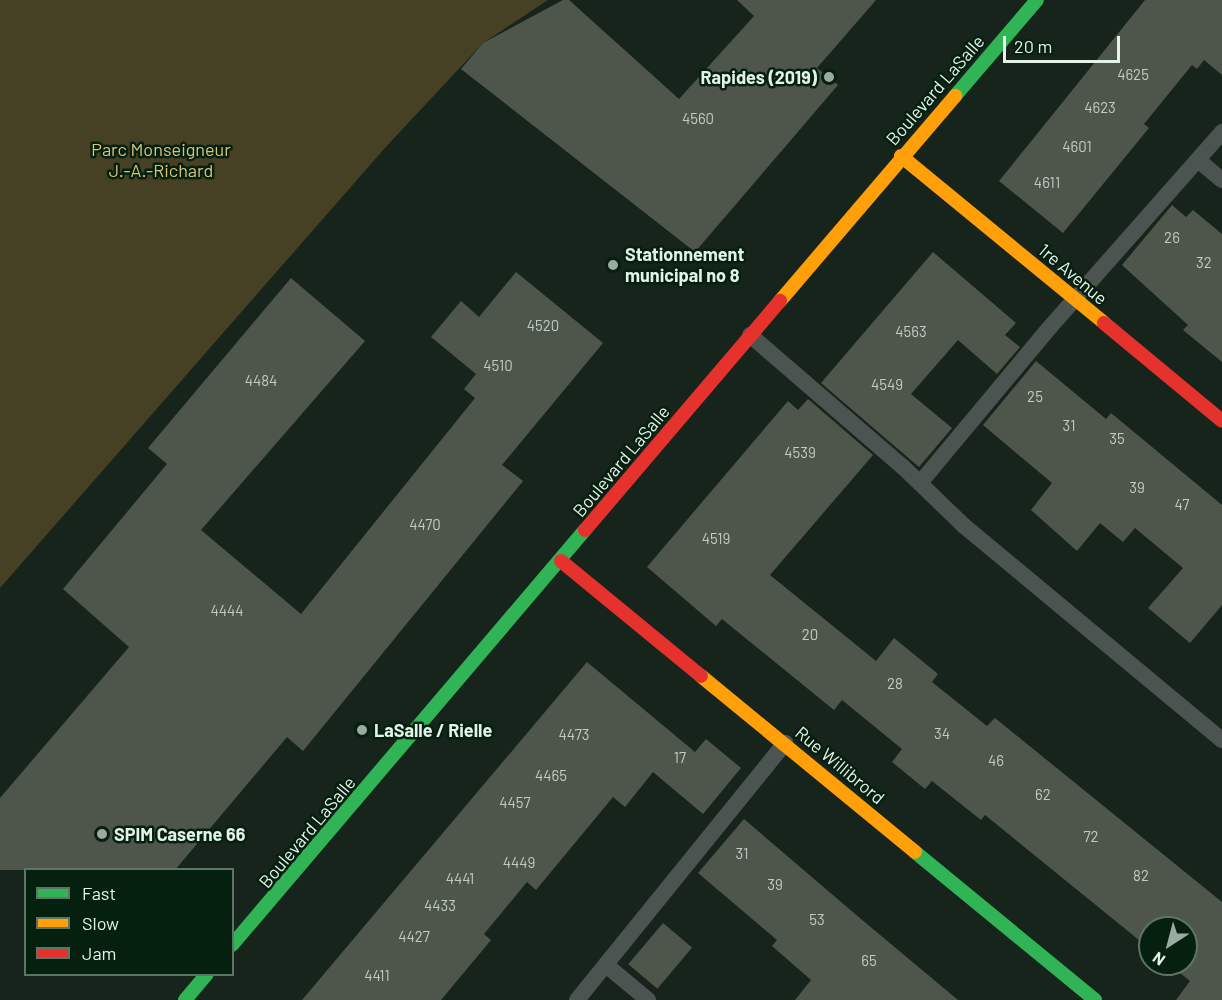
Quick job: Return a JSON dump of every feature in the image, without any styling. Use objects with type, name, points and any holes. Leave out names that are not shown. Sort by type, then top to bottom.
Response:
[{"type":"main road","name":"Boulevard LaSalle","points":[[234,943],[561,561],[901,156],[1037,0]]},
{"type":"main road","name":"1re Avenue","points":[[901,156],[1222,421]]},
{"type":"main road","name":"Rue Willibrord","points":[[561,561],[785,742],[1095,1000]]},
{"type":"main road","points":[[185,1000],[206,976]]},
{"type":"lane","points":[[920,483],[1075,299],[1222,132]]},
{"type":"lane","points":[[1198,160],[1222,180]]},
{"type":"lane","points":[[750,335],[920,483],[963,525],[1222,740]]},
{"type":"lane","points":[[576,1000],[785,742]]},
{"type":"lane","points":[[606,965],[648,1000]]},
{"type":"green space","name":"Parc Monseigneur J.-A.-Richard","points":[[0,0],[548,0],[483,43],[384,149],[0,588]]},
{"type":"building","points":[[563,0],[569,0],[679,99],[754,16],[737,0],[876,0],[817,68],[838,85],[695,252],[461,69],[483,43]]},
{"type":"building","points":[[1145,0],[1222,0],[1222,75],[1204,60],[1197,69],[1192,65],[1144,124],[1149,128],[1063,233],[999,181]]},
{"type":"building","points":[[1172,205],[1186,217],[1193,210],[1222,234],[1222,362],[1183,330],[1188,325],[1122,265]]},
{"type":"building","points":[[933,252],[1016,323],[1005,335],[1020,347],[997,374],[958,340],[911,394],[952,428],[919,467],[821,383]]},
{"type":"building","points":[[516,272],[603,343],[502,465],[523,481],[303,751],[287,737],[177,868],[0,870],[0,798],[129,647],[63,589],[167,464],[148,448],[291,278],[365,341],[201,530],[301,614],[475,398],[464,389],[476,374],[431,337],[461,301],[479,317]]},
{"type":"building","points":[[1036,361],[1106,419],[1111,413],[1222,505],[1222,605],[1190,643],[1148,608],[1183,568],[1135,528],[1123,542],[1100,523],[1077,551],[1031,510],[1052,483],[983,425]]},
{"type":"building","points":[[808,399],[873,455],[770,575],[876,661],[894,638],[938,674],[932,682],[987,726],[995,718],[1222,902],[1222,1000],[1176,1000],[1190,981],[1184,976],[1198,976],[1198,916],[1138,916],[1138,939],[985,815],[981,820],[932,781],[925,789],[892,762],[902,749],[842,700],[834,710],[722,619],[716,626],[647,567],[788,401],[798,410]]},
{"type":"building","points":[[587,662],[695,752],[706,739],[741,768],[703,814],[653,772],[625,807],[613,797],[536,890],[527,882],[484,934],[491,940],[441,1000],[302,1000]]},
{"type":"building","points":[[744,819],[958,1000],[795,1000],[811,980],[772,946],[777,940],[698,873]]},
{"type":"building","points":[[663,923],[692,947],[657,989],[628,964]]},
{"type":"traffic: fast","points":[[955,96],[1037,0]]},
{"type":"traffic: fast","points":[[234,943],[585,530]]},
{"type":"traffic: fast","points":[[915,852],[1095,1000]]},
{"type":"traffic: fast","points":[[185,1000],[205,976]]},
{"type":"traffic: slow","points":[[780,301],[955,96]]},
{"type":"traffic: slow","points":[[901,156],[1104,323]]},
{"type":"traffic: slow","points":[[701,676],[915,852]]},
{"type":"traffic: jam","points":[[585,530],[780,301]]},
{"type":"traffic: jam","points":[[1104,323],[1222,421]]},
{"type":"traffic: jam","points":[[561,561],[701,676]]},
{"type":"place","name":"Rapides (2019)","points":[[829,77]]},
{"type":"place","name":"Stationnement municipal no 8","points":[[613,265]]},
{"type":"place","name":"LaSalle / Rielle","points":[[362,730]]},
{"type":"place","name":"SPIM Caserne 66","points":[[102,834]]}]
